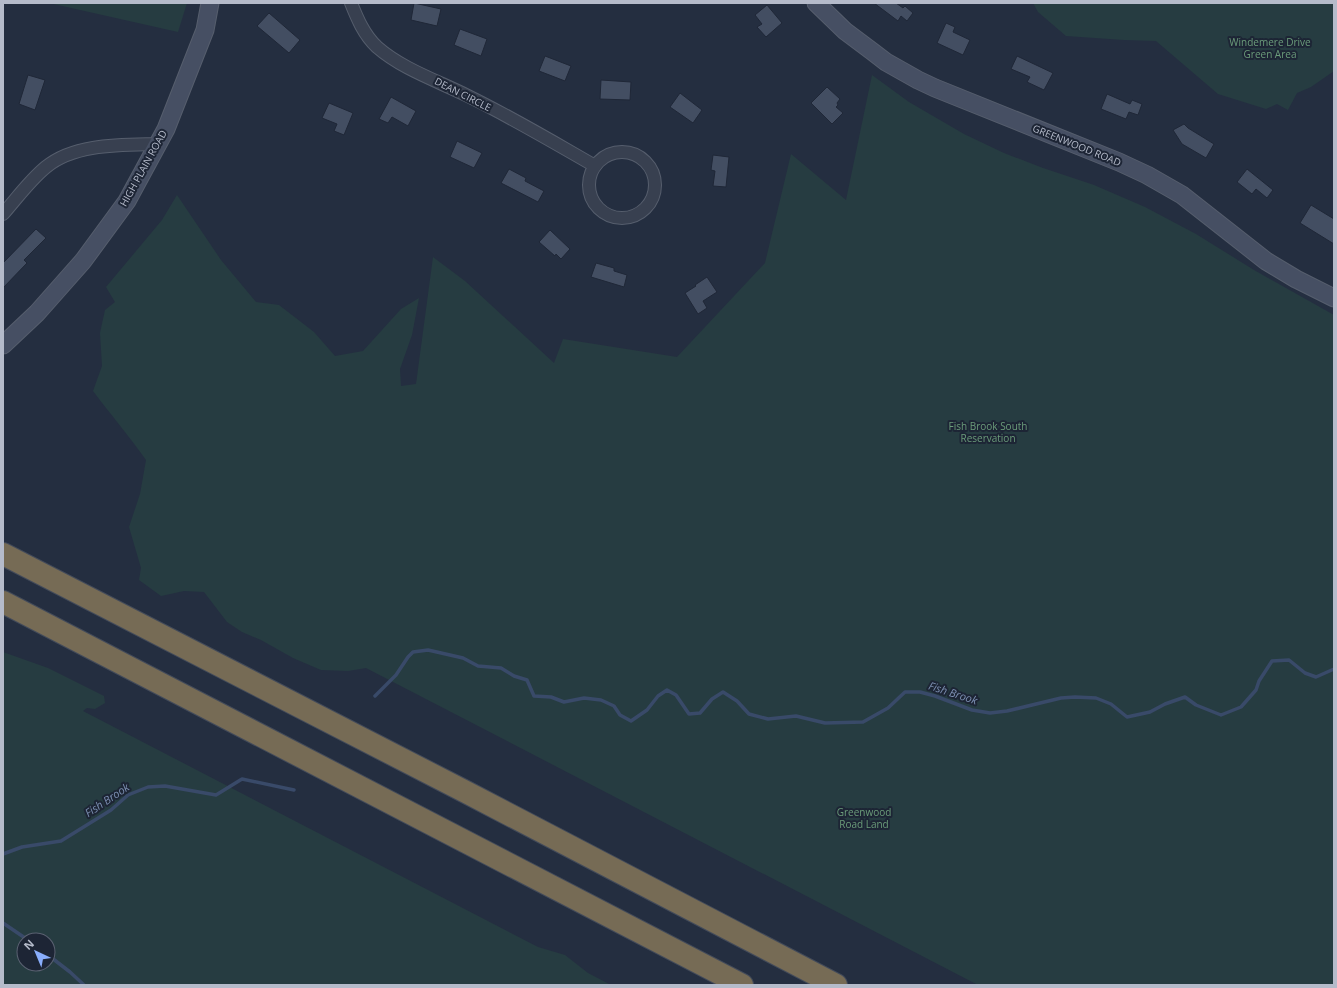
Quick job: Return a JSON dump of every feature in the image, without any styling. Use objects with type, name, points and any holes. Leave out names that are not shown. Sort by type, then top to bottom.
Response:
[{"type":"highway","points":[[3,554],[464,791],[836,985]]},
{"type":"highway","points":[[3,602],[742,985]]},
{"type":"street","name":"HIGH PLAIN ROAD","points":[[3,345],[37,313],[83,261],[127,201],[166,129],[205,30],[210,3]]},
{"type":"street","name":"DEAN CIRCLE","points":[[351,3],[358,20],[367,35],[376,46],[390,56],[406,66],[469,96],[533,130],[595,166]]},
{"type":"street","name":"GREENWOOD ROAD","points":[[816,3],[846,31],[896,68],[935,88],[1119,162],[1147,175],[1182,195],[1266,262],[1334,298]]},
{"type":"street","points":[[3,214],[36,177],[47,166],[60,157],[84,149],[119,145],[158,144]]},
{"type":"street","points":[[620,152],[628,153],[642,159],[652,171],[654,178],[654,193],[647,207],[635,215],[621,218],[614,217],[602,211],[596,206],[590,194],[589,180],[595,166],[606,156],[620,152]]},
{"type":"green space","points":[[49,3],[187,3],[178,32]]},
{"type":"green space","name":"Windemere Drive Green Area","points":[[1033,3],[1334,3],[1334,71],[1311,87],[1297,93],[1288,110],[1277,104],[1266,109],[1218,94],[1156,41],[1066,36],[1038,12]]},
{"type":"green space","name":"Fish Brook South Reservation","points":[[872,75],[909,102],[964,134],[1004,153],[1094,185],[1145,207],[1196,234],[1254,270],[1334,315],[1334,985],[978,985],[366,668],[348,671],[321,670],[293,658],[261,640],[242,632],[227,622],[204,592],[184,591],[161,596],[139,580],[141,568],[129,527],[140,494],[146,460],[93,391],[102,366],[100,333],[105,310],[115,302],[106,287],[162,220],[177,195],[221,260],[256,302],[279,305],[314,332],[335,356],[363,351],[401,309],[419,298],[412,335],[400,369],[401,386],[416,384],[433,257],[465,281],[554,363],[563,339],[677,357],[765,263],[791,154],[846,200]]},
{"type":"green space","points":[[3,652],[48,668],[104,696],[105,703],[95,709],[87,708],[83,711],[538,947],[565,955],[588,973],[611,985],[3,985]]},
{"type":"building","points":[[414,3],[441,9],[437,26],[411,20]]},
{"type":"building","points":[[874,3],[896,3],[903,8],[905,6],[913,13],[907,21],[901,16],[898,21]]},
{"type":"building","points":[[767,5],[782,23],[766,37],[757,27],[762,24],[755,15]]},
{"type":"building","points":[[269,13],[300,40],[289,53],[257,26]]},
{"type":"building","points":[[946,23],[955,27],[953,32],[970,40],[963,55],[937,43]]},
{"type":"building","points":[[460,29],[487,39],[481,56],[454,45]]},
{"type":"building","points":[[545,56],[571,66],[565,81],[539,71]]},
{"type":"building","points":[[1017,56],[1053,73],[1044,90],[1027,82],[1030,77],[1011,69]]},
{"type":"building","points":[[28,75],[45,80],[35,110],[19,104]]},
{"type":"building","points":[[601,80],[631,82],[630,100],[600,99]]},
{"type":"building","points":[[827,87],[840,99],[836,107],[843,113],[832,124],[811,103]]},
{"type":"building","points":[[680,93],[702,110],[693,123],[670,107]]},
{"type":"building","points":[[1107,94],[1130,104],[1132,100],[1142,104],[1138,115],[1129,112],[1126,119],[1101,109]]},
{"type":"building","points":[[391,97],[416,111],[408,126],[392,117],[388,123],[379,119]]},
{"type":"building","points":[[329,103],[353,113],[344,135],[334,131],[337,124],[322,118]]},
{"type":"building","points":[[1184,124],[1214,144],[1206,158],[1182,144],[1173,130]]},
{"type":"building","points":[[457,141],[482,153],[474,168],[450,157]]},
{"type":"building","points":[[713,155],[729,157],[726,187],[713,186],[715,171],[711,170]]},
{"type":"building","points":[[509,169],[526,178],[525,181],[544,191],[538,202],[501,183]]},
{"type":"building","points":[[1247,169],[1273,190],[1267,198],[1256,189],[1252,194],[1237,182]]},
{"type":"building","points":[[1311,205],[1334,219],[1334,244],[1300,223]]},
{"type":"building","points":[[36,229],[46,238],[24,260],[27,263],[3,288],[3,263]]},
{"type":"building","points":[[550,230],[570,249],[561,259],[556,254],[555,256],[539,242]]},
{"type":"building","points":[[596,263],[614,268],[614,271],[627,275],[624,287],[591,277]]},
{"type":"building","points":[[707,277],[717,292],[703,301],[707,308],[698,314],[685,293]]},
{"type":"waterway","name":"Fish Brook","points":[[375,696],[396,675],[413,652],[428,650],[463,658],[478,666],[501,668],[514,676],[527,680],[534,696],[551,697],[564,702],[584,698],[601,700],[614,706],[620,715],[631,721],[647,710],[658,696],[667,690],[676,695],[689,714],[700,713],[712,699],[723,692],[737,701],[749,714],[768,719],[796,716],[825,723],[863,722],[888,708],[905,692],[920,692],[972,710],[990,713],[1007,711],[1061,698],[1096,698],[1111,704],[1127,717],[1150,712],[1165,704],[1185,697],[1196,705],[1221,715],[1241,707],[1256,690],[1259,681],[1272,661],[1289,660],[1305,673],[1316,677],[1334,669]]},
{"type":"waterway","name":"Fish Brook","points":[[3,854],[22,847],[61,841],[111,810],[128,795],[148,787],[165,786],[216,795],[242,779],[294,790]]},
{"type":"waterway","points":[[3,923],[16,932]]},
{"type":"waterway","points":[[56,961],[84,985]]},
{"type":"park label","name":"Greenwood Road Land","points":[[864,818]]}]
